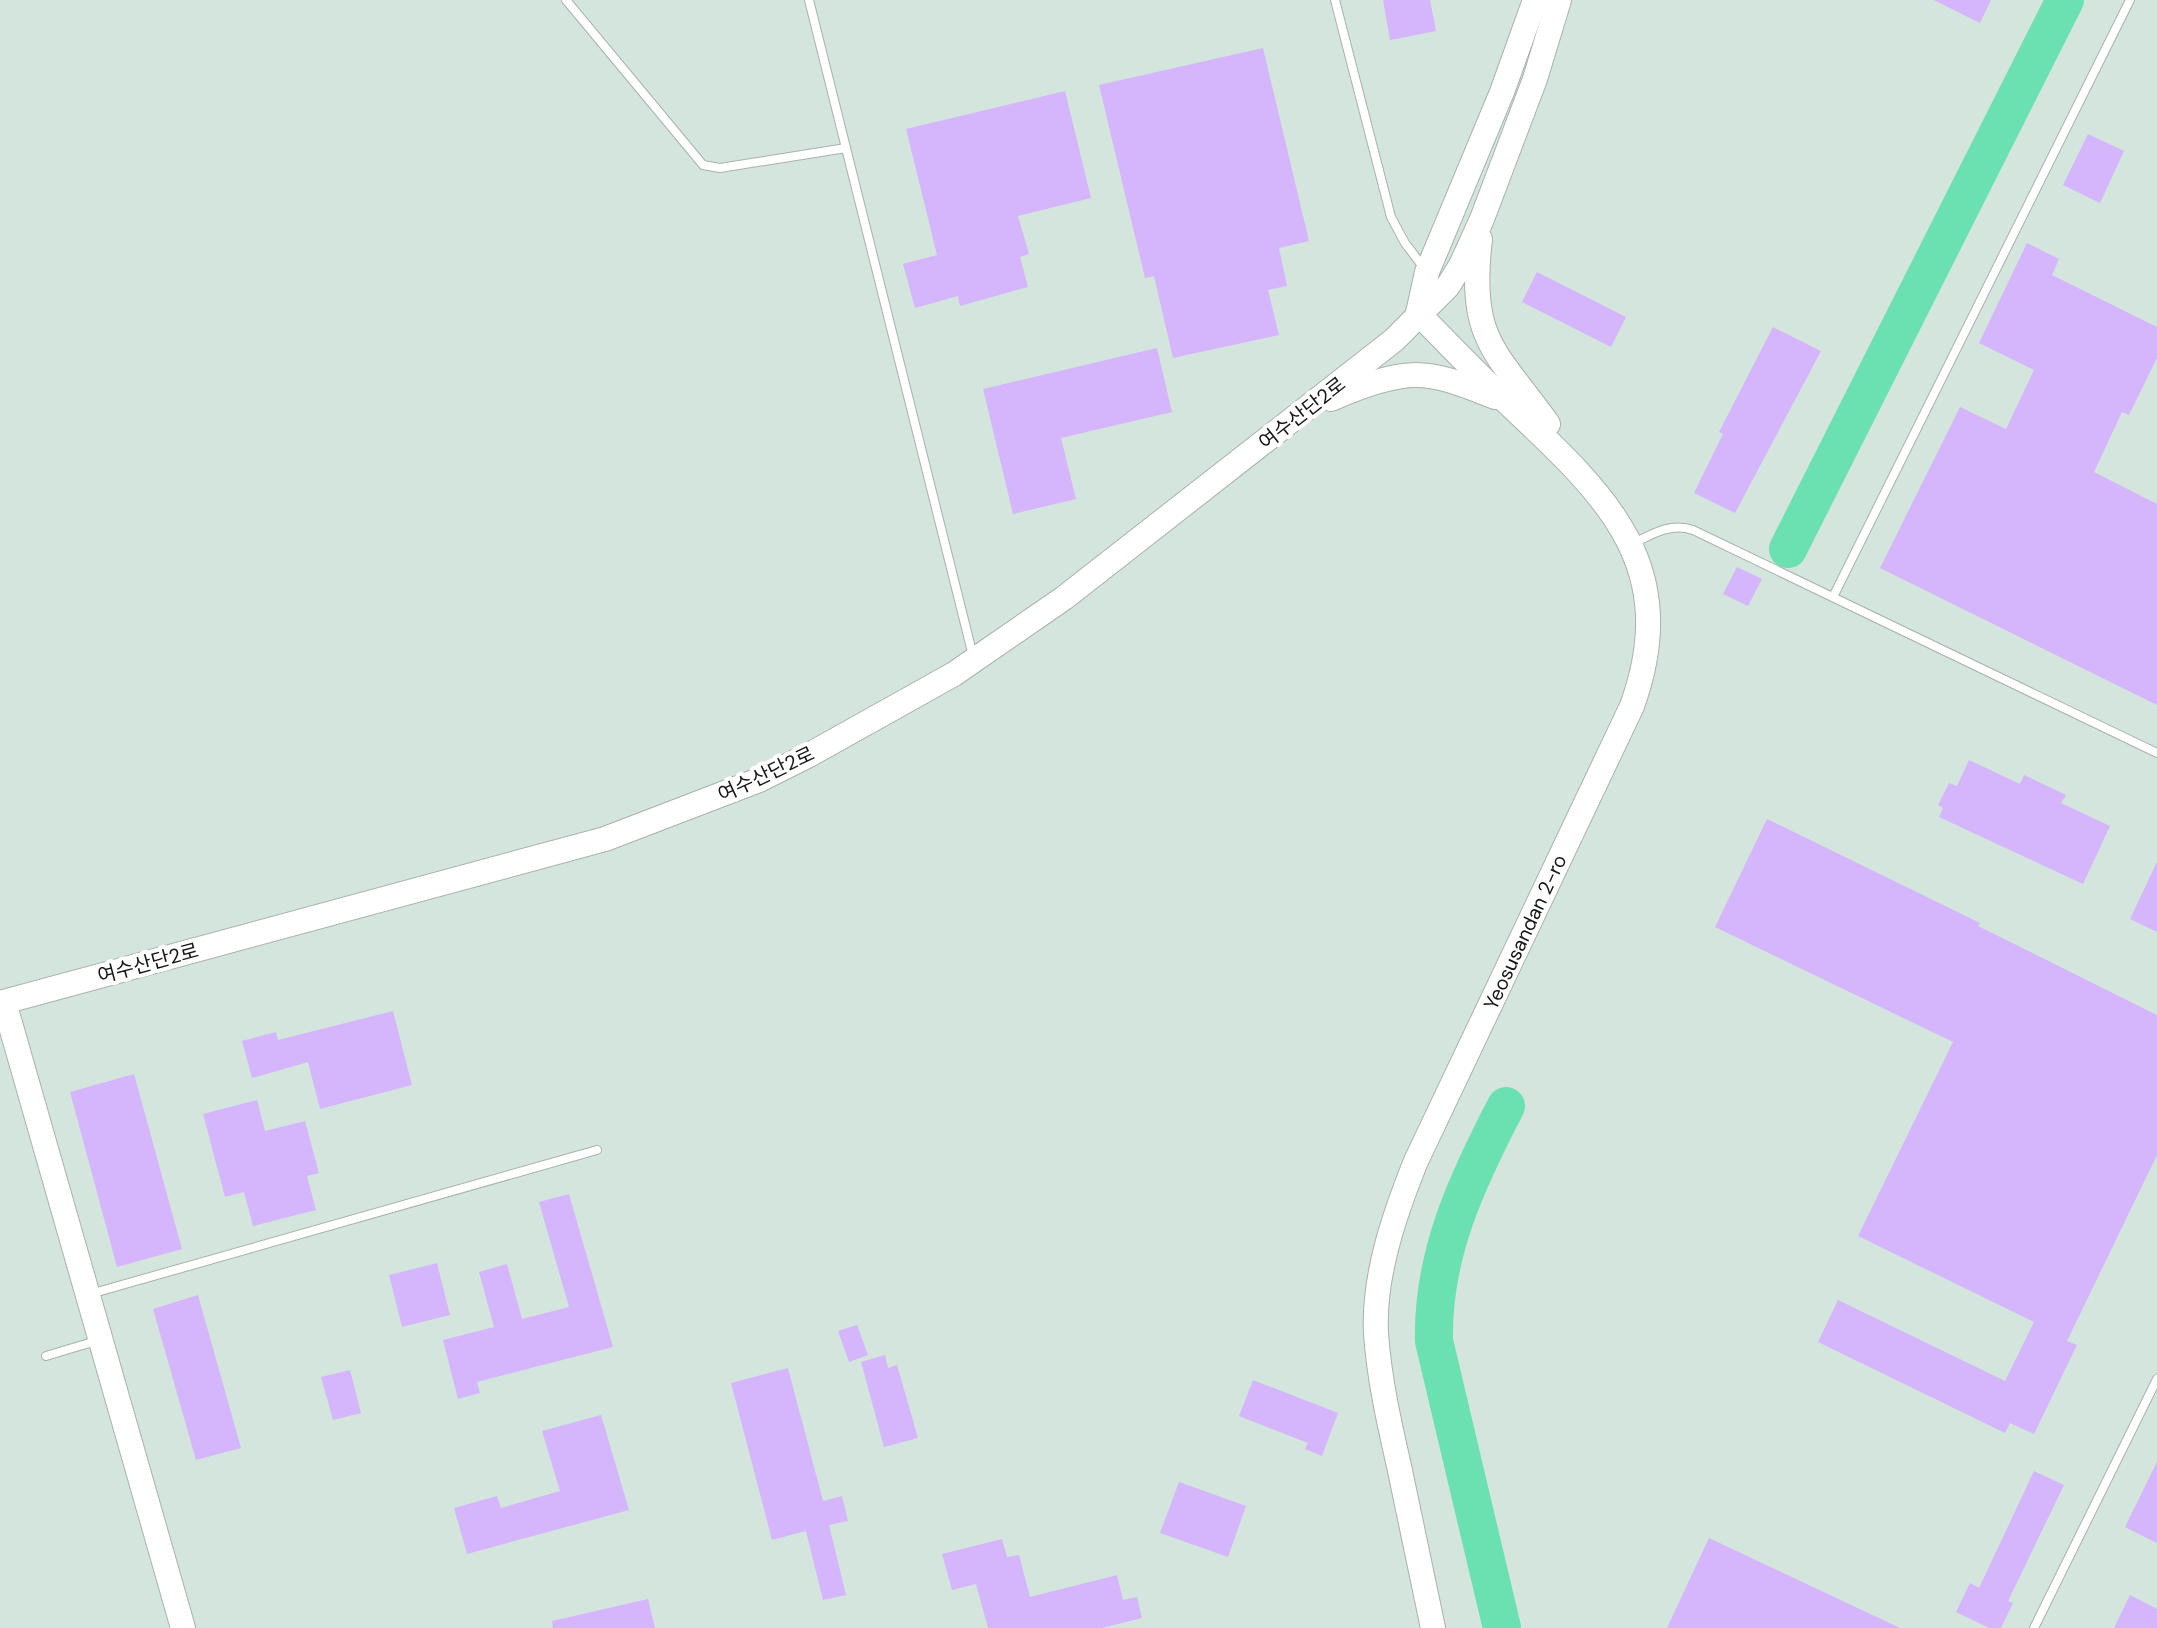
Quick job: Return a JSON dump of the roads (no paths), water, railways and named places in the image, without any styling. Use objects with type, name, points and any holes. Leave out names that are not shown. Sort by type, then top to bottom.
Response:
[{"type":"street","points":[[1418,313],[1427,272],[1502,92],[1535,0]]},
{"type":"street","points":[[1559,0],[1535,79],[1482,219],[1476,290],[1483,329],[1499,362],[1551,430],[1563,455]]},
{"type":"street","name":"여수산단2로","points":[[2,1002],[605,839],[759,780],[809,755],[974,661],[1064,598],[1394,340],[1448,286],[1482,219]]},
{"type":"street","name":"Yeosusandan 2-ro","points":[[1418,313],[1563,455],[1607,504],[1631,544],[1645,592],[1649,638],[1640,684],[1632,706],[1416,1161],[1394,1223],[1379,1291],[1376,1332],[1383,1394],[1433,1628]]},
{"type":"street","points":[[1307,409],[1375,383],[1417,375],[1458,384],[1504,400]]},
{"type":"street","points":[[2,1002],[183,1628]]},
{"type":"lane","points":[[566,0],[703,165],[720,168],[846,148]]},
{"type":"lane","points":[[809,0],[974,661]]},
{"type":"lane","points":[[1335,0],[1391,217],[1405,243],[1427,272]]},
{"type":"lane","points":[[1833,597],[2130,0]]},
{"type":"lane","points":[[1631,544],[1659,531],[1683,527],[2157,753]]},
{"type":"lane","points":[[88,1295],[597,1150]]},
{"type":"lane","points":[[46,1356],[101,1340]]},
{"type":"lane","points":[[2034,1628],[2157,1379]]},
{"type":"waterway","points":[[1788,549],[2065,0]]},
{"type":"waterway","points":[[1502,1628],[1434,1341],[1439,1279],[1455,1219],[1478,1162],[1506,1106]]}]
